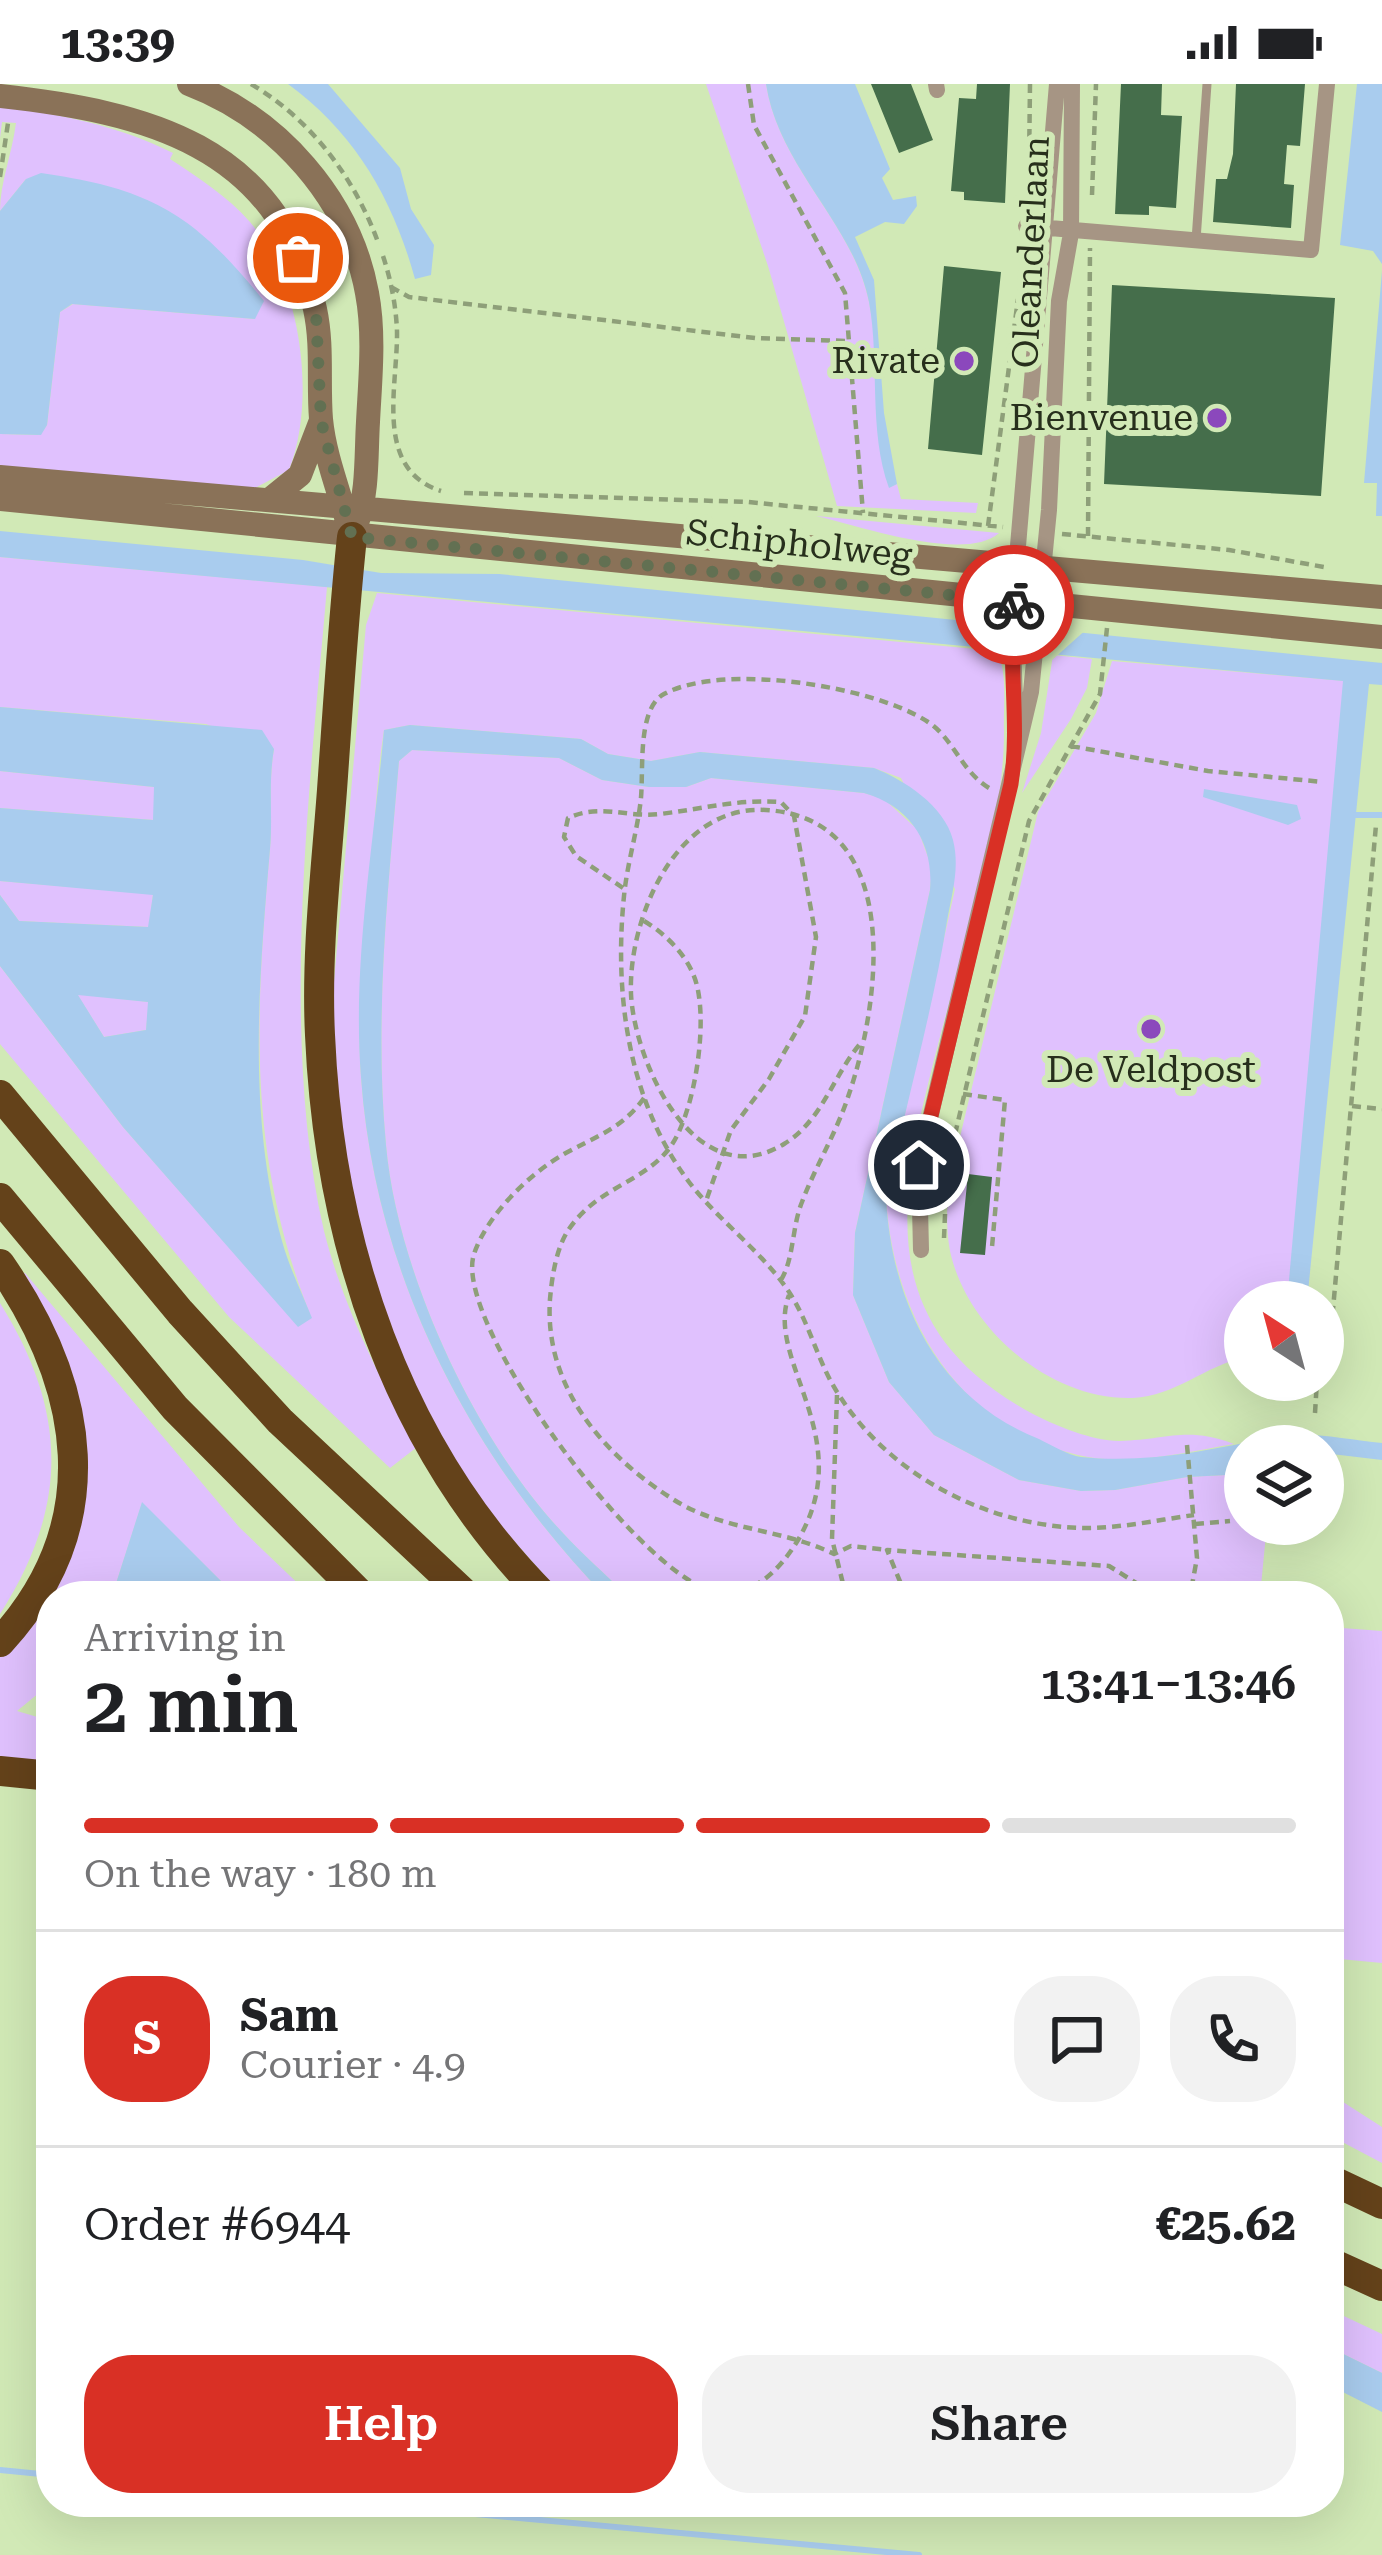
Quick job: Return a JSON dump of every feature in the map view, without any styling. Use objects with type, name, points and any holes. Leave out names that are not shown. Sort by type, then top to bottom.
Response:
[{"type":"highway","points":[[352,524],[320,1034],[334,1174],[356,1275],[397,1383],[445,1469],[507,1559],[529,1581]]},
{"type":"highway","points":[[0,1095],[180,1312],[280,1421],[451,1581]]},
{"type":"highway","points":[[0,1198],[175,1408],[347,1581]]},
{"type":"highway","points":[[0,1264],[39,1327],[61,1377],[74,1464],[62,1544],[44,1581]]},
{"type":"highway","points":[[0,1642],[36,1596]]},
{"type":"highway","points":[[0,1771],[36,1775]]},
{"type":"highway","points":[[1344,2186],[1382,2204]]},
{"type":"highway","points":[[1344,2269],[1382,2286]]},
{"type":"main road","points":[[189,84],[249,115],[285,144],[323,189],[350,240],[368,296],[371,346],[352,524]]},
{"type":"main road","points":[[0,96],[89,106],[148,121],[194,143],[249,186],[290,241],[312,295],[321,361],[321,421],[352,524]]},
{"type":"main road","points":[[269,500],[300,475],[321,421]]},
{"type":"main road","name":"Schipholweg","points":[[0,477],[269,500],[352,524],[1025,611],[1382,638]]},
{"type":"main road","name":"Schipholweg","points":[[0,499],[1029,565],[1382,597]]},
{"type":"street","name":"Oleanderlaan","points":[[1029,565],[1034,227],[1053,166],[1057,84]]},
{"type":"street","name":"Oleanderlaan","points":[[1029,565],[1057,388],[1058,301],[1071,233],[1072,84]]},
{"type":"street","points":[[1034,227],[1311,250],[1327,84]]},
{"type":"street","points":[[1017,741],[1010,659],[1025,611],[1029,565]]},
{"type":"street","points":[[921,1250],[919,1165],[1033,661],[1025,611]]},
{"type":"lane","points":[[1196,240],[1207,84]]},
{"type":"path","name":"Schipholweg","points":[[251,84],[309,130],[351,183],[369,217],[391,286],[397,327],[395,442],[419,481],[446,493],[748,502]]},
{"type":"path","points":[[748,84],[754,124],[845,293],[863,513]]},
{"type":"path","name":"Oleanderlaan","points":[[1028,185],[1030,84]]},
{"type":"path","name":"Oleanderlaan","points":[[1088,536],[1096,84]]},
{"type":"path","points":[[0,177],[8,122]]},
{"type":"path","points":[[391,286],[409,297],[755,338],[848,341]]},
{"type":"path","name":"Oleanderlaan","points":[[988,526],[1019,288]]},
{"type":"path","points":[[944,1238],[947,1168],[1029,821],[1100,694],[1107,629]]},
{"type":"path","points":[[1000,792],[974,778],[925,719],[787,679],[738,680],[666,693],[650,711],[639,814],[624,889],[627,987],[640,1086],[668,1150],[706,1201],[790,1293],[838,1394],[910,1469],[957,1498],[999,1515],[1086,1528],[1224,1521]]},
{"type":"path","points":[[1071,746],[1208,771],[1323,782]]},
{"type":"path","points":[[624,889],[576,856],[564,837],[568,818],[591,807],[639,814],[731,799],[781,802],[794,816],[816,938],[805,1016],[721,1150],[706,1201]]},
{"type":"path","points":[[781,1280],[799,1209],[850,1092],[860,1043],[873,954],[863,879],[835,837],[794,816],[755,810],[705,826],[672,857],[644,920],[627,987],[652,1075],[682,1125],[721,1150],[757,1153],[782,1145],[811,1120],[860,1043]]},
{"type":"path","points":[[1336,1281],[1376,825]]},
{"type":"path","points":[[644,920],[663,932],[694,975],[700,1028],[682,1125],[668,1150],[646,1170],[602,1192],[566,1232],[552,1277],[548,1339],[572,1401],[634,1472],[676,1502],[723,1523],[799,1537],[834,1554]]},
{"type":"path","points":[[640,1086],[652,1075]]},
{"type":"path","points":[[939,1091],[1005,1100],[992,1247]]},
{"type":"path","points":[[644,1097],[616,1127],[552,1161],[508,1203],[474,1253],[476,1297],[559,1442],[615,1513],[690,1581]]},
{"type":"path","points":[[1352,1106],[1382,1109]]},
{"type":"path","points":[[760,1581],[770,1575],[799,1537],[816,1496],[820,1453],[791,1341],[786,1313],[790,1293]]},
{"type":"path","points":[[838,1394],[834,1554],[842,1581]]},
{"type":"path","points":[[1315,1413],[1316,1401]]},
{"type":"path","points":[[1187,1445],[1194,1520],[1191,1581]]},
{"type":"path","points":[[834,1554],[850,1546],[1109,1566],[1133,1581]]},
{"type":"path","points":[[887,1550],[900,1581]]},
{"type":"shaded area","points":[[706,84],[766,84],[785,142],[861,273],[873,325],[880,442],[890,487],[897,484],[901,499],[978,503],[976,513],[837,506],[768,266]]},
{"type":"shaded area","points":[[0,105],[67,117],[152,143],[173,153],[170,159],[250,222],[282,276],[299,342],[302,410],[289,470],[249,491],[0,470],[0,434],[40,435],[47,425],[60,312],[73,304],[255,319],[26,179],[0,211],[16,123],[2,122],[0,138]]},
{"type":"shaded area","points":[[816,516],[999,533],[983,541],[938,543]]},
{"type":"shaded area","points":[[0,557],[327,587],[302,910],[303,1076],[311,1156],[332,1259],[364,1342],[417,1447],[390,1468],[229,1317],[0,1044],[0,966],[123,1127],[298,1326],[311,1317],[275,1199],[261,1086],[261,971],[274,749],[206,724],[0,707]]},
{"type":"shaded area","points":[[377,593],[997,651],[1003,669],[1002,772],[977,900],[919,1121],[907,1220],[911,1265],[924,1307],[947,1345],[983,1381],[1033,1414],[1109,1440],[1189,1435],[1224,1441],[1224,1446],[1116,1459],[1078,1455],[1035,1440],[997,1419],[965,1392],[918,1324],[902,1284],[886,1199],[955,889],[901,778],[874,768],[700,752],[651,761],[608,754],[581,739],[410,725],[384,730],[360,998],[360,1051],[370,1150],[386,1222],[408,1291],[472,1422],[511,1483],[592,1581],[550,1581],[493,1517],[443,1443],[395,1351],[360,1256],[329,1037],[366,625]]},
{"type":"shaded area","points":[[1053,655],[1092,659],[1087,688],[1022,793],[1041,733]]},
{"type":"shaded area","name":"De Veldpost","points":[[1112,661],[1345,681],[1290,1281],[1224,1281],[1224,1364],[1163,1392],[1133,1398],[1103,1396],[1044,1374],[994,1333],[959,1280],[947,1227],[948,1187],[1038,812],[1096,713]]},
{"type":"shaded area","points":[[412,750],[559,758],[602,780],[649,787],[686,787],[711,778],[884,799],[918,830],[932,868],[855,1233],[853,1295],[889,1382],[934,1435],[1019,1480],[1081,1491],[1224,1475],[1224,1545],[1265,1545],[1261,1581],[612,1581],[562,1532],[499,1451],[471,1403],[424,1299],[393,1194],[386,1145],[381,1049],[399,761]]},
{"type":"shaded area","points":[[0,771],[154,787],[154,820],[0,808]]},
{"type":"shaded area","points":[[0,881],[153,894],[149,927],[19,921],[0,895]]},
{"type":"shaded area","points":[[77,994],[149,1002],[146,1030],[104,1037]]},
{"type":"shaded area","points":[[25,1273],[239,1527],[295,1581],[221,1581],[142,1503],[117,1581],[36,1581],[36,1695],[17,1711],[36,1717],[36,1769],[0,1765],[0,1652],[81,1480],[16,1278]]},
{"type":"shaded area","points":[[0,1303],[38,1382],[51,1459],[39,1535],[0,1614]]},
{"type":"shaded area","points":[[1344,1628],[1382,1631],[1382,1963],[1344,1959]]},
{"type":"shaded area","points":[[1344,2103],[1382,2127],[1382,2163],[1344,2143]]},
{"type":"shaded area","points":[[1344,2316],[1382,2334],[1382,2373],[1344,2354]]},
{"type":"water","points":[[288,84],[328,84],[400,168],[411,209],[434,245],[431,275],[415,279],[395,222],[368,170],[333,124]]},
{"type":"water","points":[[766,84],[855,84],[890,169],[882,178],[893,200],[916,196],[917,206],[904,224],[885,222],[855,237],[874,280],[884,413],[897,484],[889,488],[876,419],[869,302],[861,274],[785,143]]},
{"type":"water","points":[[1357,84],[1382,84],[1382,264],[1373,251],[1340,245]]},
{"type":"water","points":[[41,173],[113,188],[168,210],[215,247],[264,301],[255,319],[72,304],[60,312],[47,425],[41,435],[0,434],[0,211],[26,179]]},
{"type":"water","points":[[1382,271],[1382,516],[1376,516],[1377,483],[1364,483]]},
{"type":"water","points":[[0,531],[303,560],[381,573],[499,574],[1382,663],[1382,685],[1369,684],[1309,1281],[1289,1281],[1343,681],[0,557]]},
{"type":"water","points":[[0,707],[262,730],[274,749],[260,996],[260,1095],[271,1193],[282,1241],[312,1318],[298,1327],[123,1127],[0,966],[0,895],[19,921],[148,927],[153,895],[0,881],[0,808],[153,820],[154,787],[0,771]],"holes":[[[78,995],[148,1002],[146,1030],[104,1037]]]},
{"type":"water","points":[[410,725],[581,739],[608,754],[651,761],[700,752],[874,768],[898,779],[941,816],[955,850],[953,890],[934,991],[886,1199],[898,1275],[910,1310],[948,1373],[1004,1421],[1076,1456],[1153,1457],[1224,1447],[1224,1475],[1081,1491],[1019,1480],[934,1435],[889,1382],[853,1295],[855,1233],[930,890],[928,857],[906,817],[864,793],[711,778],[686,787],[649,787],[602,780],[559,758],[412,750],[399,761],[384,953],[381,1049],[393,1194],[424,1299],[471,1403],[530,1494],[612,1581],[592,1581],[511,1483],[472,1422],[408,1291],[370,1150],[361,1077],[359,991],[384,730]]},
{"type":"water","points":[[1204,789],[1297,805],[1301,819],[1288,825],[1203,797]]},
{"type":"water","points":[[1344,1438],[1382,1443],[1382,1460],[1344,1455]]},
{"type":"water","points":[[142,1502],[221,1581],[117,1581]]},
{"type":"water","points":[[1344,2354],[1382,2373],[1382,2412],[1344,2393]]},
{"type":"pier","points":[[979,615],[1089,627],[1051,661],[1001,657]]},
{"type":"building","points":[[871,84],[911,84],[933,140],[899,153]]},
{"type":"building","points":[[977,84],[1010,84],[1005,203],[964,200],[964,192],[951,191],[959,98],[976,99]]},
{"type":"building","points":[[1121,84],[1162,84],[1161,115],[1182,116],[1176,208],[1149,206],[1149,215],[1115,214]]},
{"type":"building","points":[[1236,84],[1305,84],[1300,146],[1287,145],[1284,184],[1294,185],[1291,228],[1213,222],[1216,179],[1227,179],[1233,154]]},
{"type":"building","name":"Rivate","points":[[944,266],[1001,272],[982,455],[928,449]]},
{"type":"building","name":"Bienvenue","points":[[1112,285],[1335,298],[1321,496],[1104,484]]},
{"type":"building","points":[[968,1174],[992,1177],[985,1255],[960,1253]]},
{"type":"waterway","points":[[1356,815],[1382,815]]},
{"type":"waterway","points":[[0,2470],[36,2474]]},
{"type":"waterway","points":[[508,2517],[919,2555]]},
{"type":"way so far","points":[[298,258],[316,313],[321,421],[352,537],[1014,601],[1014,605]]},
{"type":"place","name":"Rivate","points":[[964,361]]},
{"type":"place","name":"Bienvenue","points":[[1217,418]]},
{"type":"place","name":"De Veldpost","points":[[1151,1029]]},
{"type":"route","points":[[919,1165],[1011,784],[1017,741],[1010,659],[1014,605]]}]
